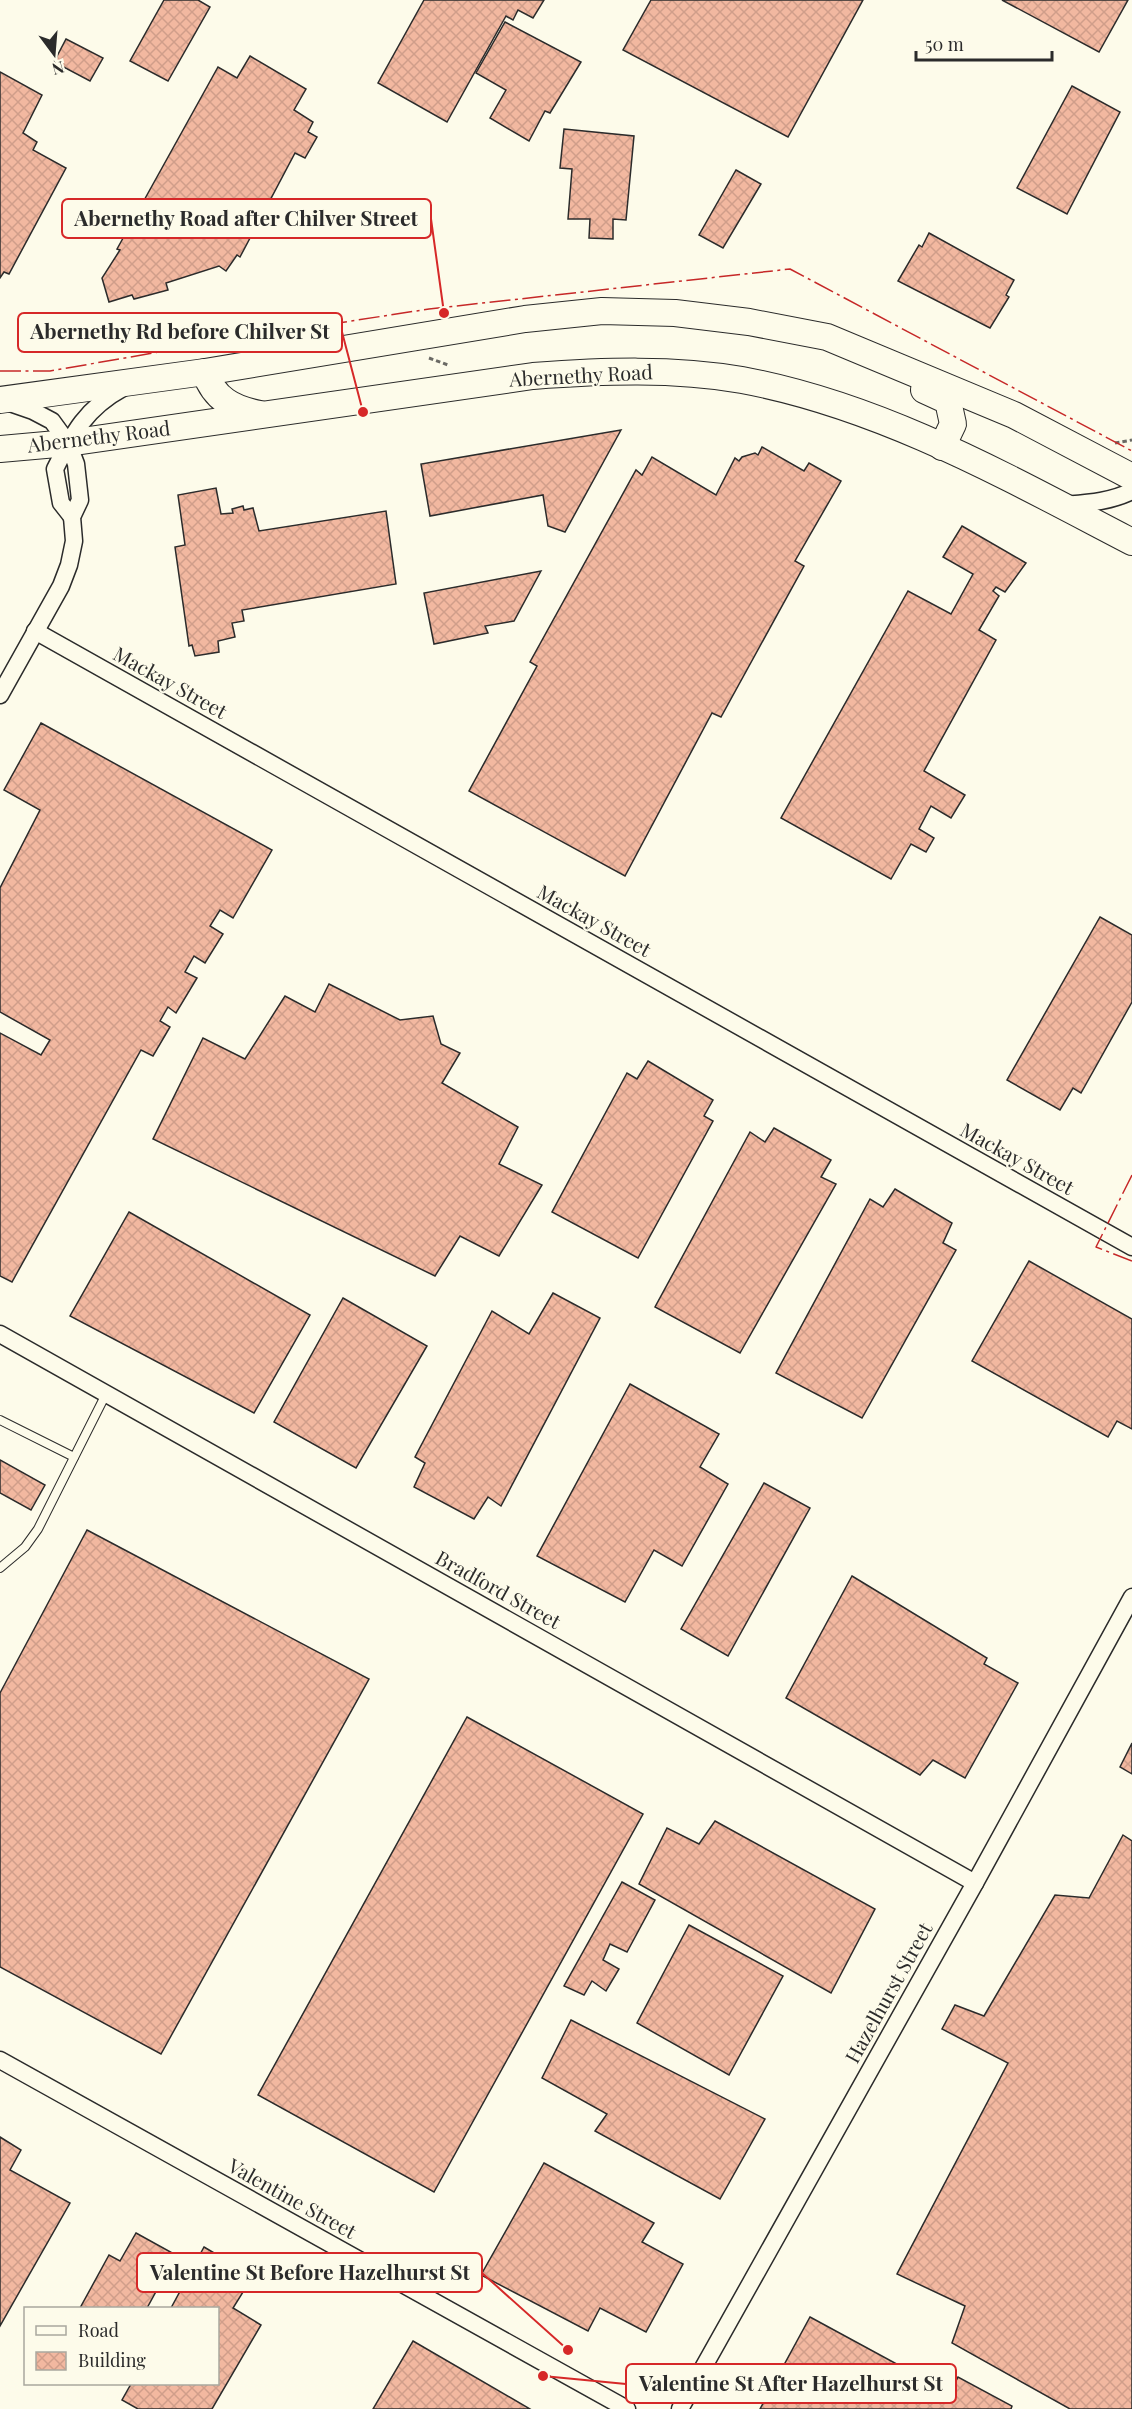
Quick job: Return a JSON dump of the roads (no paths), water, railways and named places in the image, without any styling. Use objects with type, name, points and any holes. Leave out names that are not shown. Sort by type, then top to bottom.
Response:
[{"type":"main road","points":[[0,400],[205,372],[525,319],[602,311],[675,313],[749,322],[827,337],[1014,415],[1132,477]]},
{"type":"main road","points":[[899,368],[920,388],[948,401],[953,424],[942,447]]},
{"type":"main road","name":"Abernethy Road","points":[[0,449],[68,443],[533,376],[608,371],[674,372],[741,380],[809,395],[878,418],[991,469],[1132,542]]},
{"type":"main road","points":[[205,372],[210,387],[222,398],[241,410],[266,415]]},
{"type":"street","points":[[0,695],[61,586],[69,565],[74,541],[72,517],[61,502],[55,469],[83,418],[97,404],[135,381]]},
{"type":"street","points":[[0,400],[33,411],[52,421],[68,443]]},
{"type":"street","points":[[1061,505],[1096,502],[1120,497],[1132,491]]},
{"type":"street","name":"Mackay Street","points":[[35,631],[1132,1247]]},
{"type":"street","name":"Bradford Street","points":[[0,1334],[975,1883]]},
{"type":"street","name":"Hazelhurst Street","points":[[680,2409],[975,1883],[1132,1597]]},
{"type":"street","name":"Valentine Street","points":[[0,2060],[627,2409]]},
{"type":"lane","points":[[0,1568],[25,1547],[38,1529],[106,1394]]},
{"type":"lane","points":[[0,1420],[74,1457]]},
{"type":"place","name":"Abernethy Road after Chilver Street","points":[[444,313]]},
{"type":"place","name":"Abernethy Rd before Chilver St","points":[[363,412]]},
{"type":"place","name":"Valentine St Before Hazelhurst St","points":[[568,2350]]},
{"type":"place","name":"Valentine St After Hazelhurst St","points":[[543,2376]]}]
